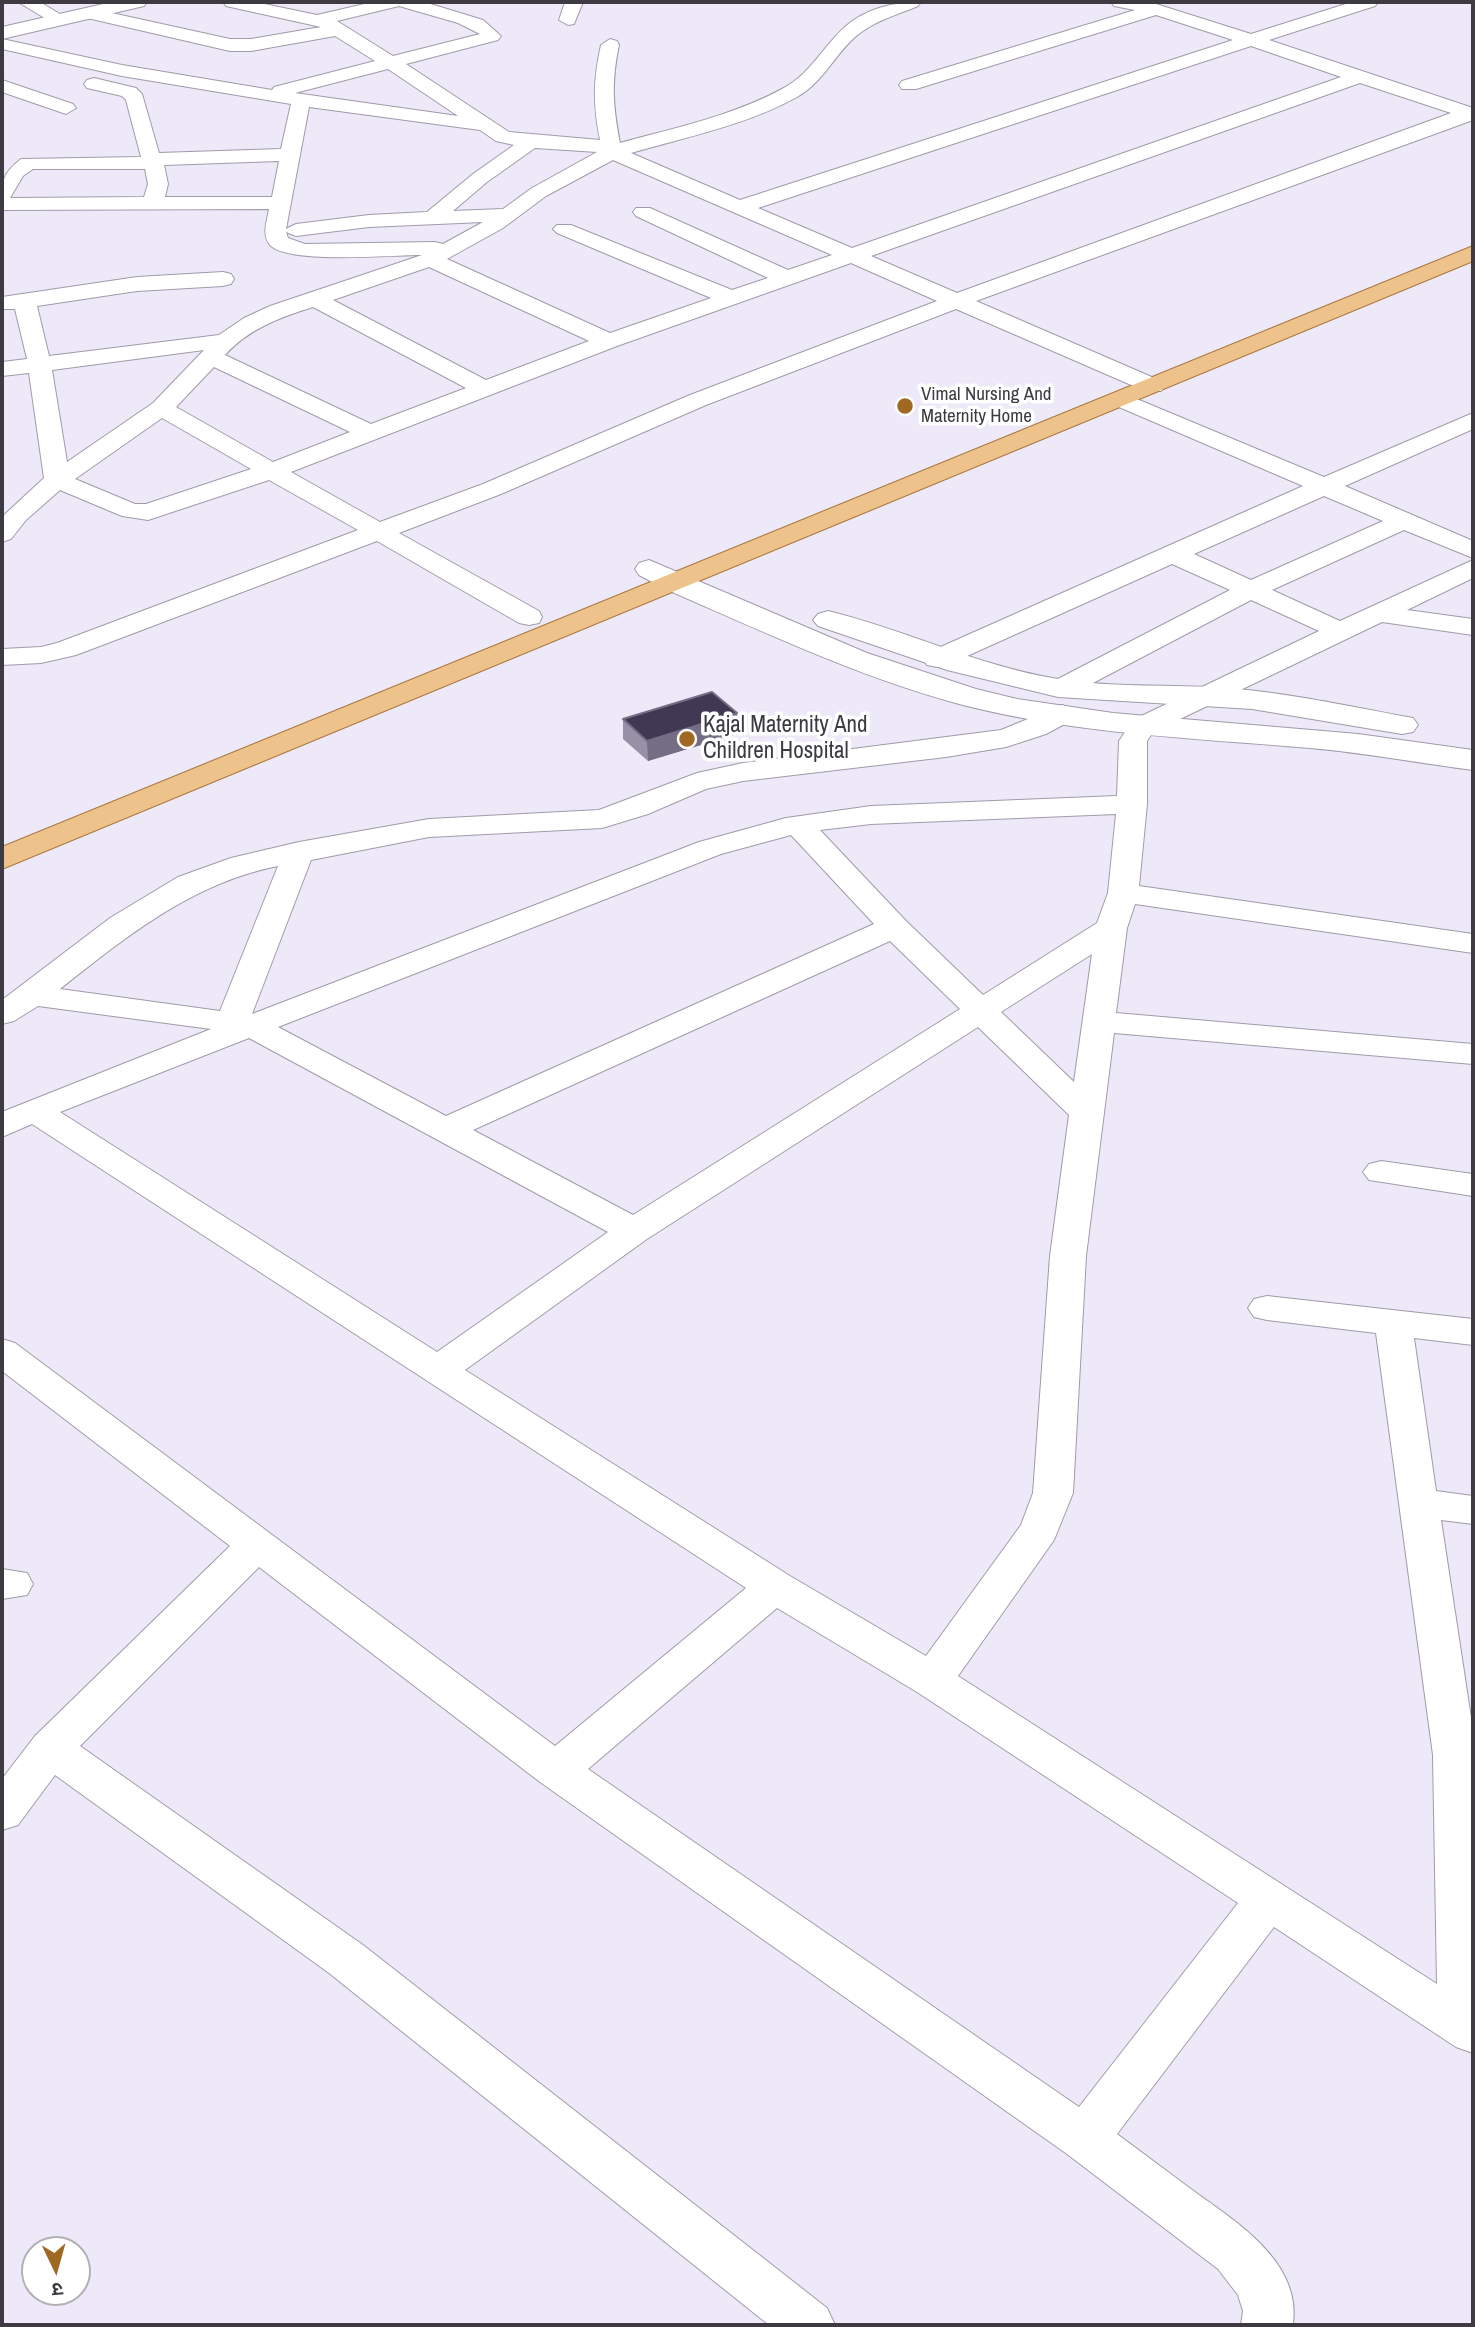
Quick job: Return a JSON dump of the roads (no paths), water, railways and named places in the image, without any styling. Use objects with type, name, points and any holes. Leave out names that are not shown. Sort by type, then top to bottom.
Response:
[{"type":"main road","points":[[1134,387],[1473,235]]},
{"type":"main road","points":[[2,859],[677,569],[1473,253]]},
{"type":"main road","points":[[2,831],[529,617],[677,569]]},
{"type":"street","points":[[27,2],[59,19]]},
{"type":"street","points":[[232,2],[329,25],[391,62],[503,137],[612,149],[957,301],[1134,387],[1324,489],[1473,550]]},
{"type":"street","points":[[89,13],[230,45],[251,45],[329,25],[394,2]]},
{"type":"street","points":[[266,95],[492,36],[486,29],[474,23],[404,2]]},
{"type":"street","points":[[568,20],[574,2]]},
{"type":"street","points":[[2,534],[18,515],[57,480],[161,408],[218,349],[252,323],[430,259],[453,248],[612,149],[739,115],[790,93],[813,77],[852,30],[869,19],[912,2]]},
{"type":"street","points":[[1120,2],[1156,9],[1472,113]]},
{"type":"street","points":[[909,85],[1180,2]]},
{"type":"street","points":[[739,207],[1370,2]]},
{"type":"street","points":[[2,33],[126,3]]},
{"type":"street","points":[[2,44],[131,74],[300,101],[486,125]]},
{"type":"street","points":[[610,45],[603,77],[603,106],[612,149]]},
{"type":"street","points":[[2,61],[32,71]]},
{"type":"street","points":[[57,480],[131,512],[148,512],[274,470],[609,341],[1361,76]]},
{"type":"street","points":[[74,80],[119,89],[129,92],[135,98],[158,184],[153,204]]},
{"type":"street","points":[[2,86],[66,107]]},
{"type":"street","points":[[300,101],[275,232],[279,242],[303,250],[453,248]]},
{"type":"street","points":[[2,657],[41,655],[66,649],[492,489],[698,400],[957,301],[1472,113]]},
{"type":"street","points":[[435,216],[480,178],[531,142]]},
{"type":"street","points":[[2,194],[15,172],[28,163],[290,155]]},
{"type":"street","points":[[2,204],[281,203]]},
{"type":"street","points":[[643,212],[787,278]]},
{"type":"street","points":[[275,232],[435,216],[509,215]]},
{"type":"street","points":[[564,229],[731,298]]},
{"type":"street","points":[[430,259],[609,341]]},
{"type":"street","points":[[57,480],[40,365],[13,302],[137,284],[223,279]]},
{"type":"street","points":[[315,299],[485,389]]},
{"type":"street","points":[[2,369],[218,349],[370,433]]},
{"type":"street","points":[[161,408],[529,617]]},
{"type":"street","points":[[937,659],[1473,421]]},
{"type":"street","points":[[2,1014],[32,995],[121,925],[189,884],[242,864],[429,828],[602,819],[637,808],[697,782],[731,774],[946,748],[1006,738],[1036,728],[1062,701],[1251,590],[1402,521]]},
{"type":"street","points":[[1174,555],[1342,632]]},
{"type":"street","points":[[932,1681],[1040,1530],[1053,1493],[1068,1256],[1101,1022],[1111,928],[1123,893],[1132,804],[1133,741],[1143,726],[1201,696],[1382,614],[1473,568]]},
{"type":"street","points":[[677,569],[756,594],[937,659],[1038,684],[1062,701],[1143,726],[1360,743],[1473,760]]},
{"type":"street","points":[[677,569],[824,646],[969,697],[1062,701],[1114,694],[1201,696],[1330,712],[1473,739]]},
{"type":"street","points":[[1382,614],[1473,627]]},
{"type":"street","points":[[17,1118],[241,1024],[709,848],[797,824],[871,815],[1132,804]]},
{"type":"street","points":[[797,824],[894,928],[983,1010],[1088,1114]]},
{"type":"street","points":[[241,1024],[299,851]]},
{"type":"street","points":[[1123,893],[1473,944]]},
{"type":"street","points":[[445,1130],[894,928]]},
{"type":"street","points":[[438,1370],[634,1231],[1111,928]]},
{"type":"street","points":[[32,995],[241,1024],[634,1231]]},
{"type":"street","points":[[1101,1022],[1473,1054]]},
{"type":"street","points":[[17,1118],[438,1370],[775,1587],[932,1681],[1468,2028]]},
{"type":"street","points":[[1381,1172],[1473,1185]]},
{"type":"street","points":[[1267,1308],[1473,1332]]},
{"type":"street","points":[[1393,1321],[1418,1503],[1461,1712],[1455,1755],[1468,2028]]},
{"type":"street","points":[[2,1352],[556,1770],[1084,2138],[1236,2252],[1261,2284],[1269,2311],[1267,2325]]},
{"type":"street","points":[[1418,1503],[1473,1510]]},
{"type":"street","points":[[2,1812],[50,1748],[257,1544]]},
{"type":"street","points":[[556,1770],[775,1587]]},
{"type":"street","points":[[50,1748],[346,1959],[809,2325]]},
{"type":"street","points":[[1084,2138],[1269,1898]]},
{"type":"place","name":"Vimal Nursing And Maternity Home","points":[[905,406]]},
{"type":"place","name":"Kajal Maternity And Children Hospital","points":[[687,739]]}]
